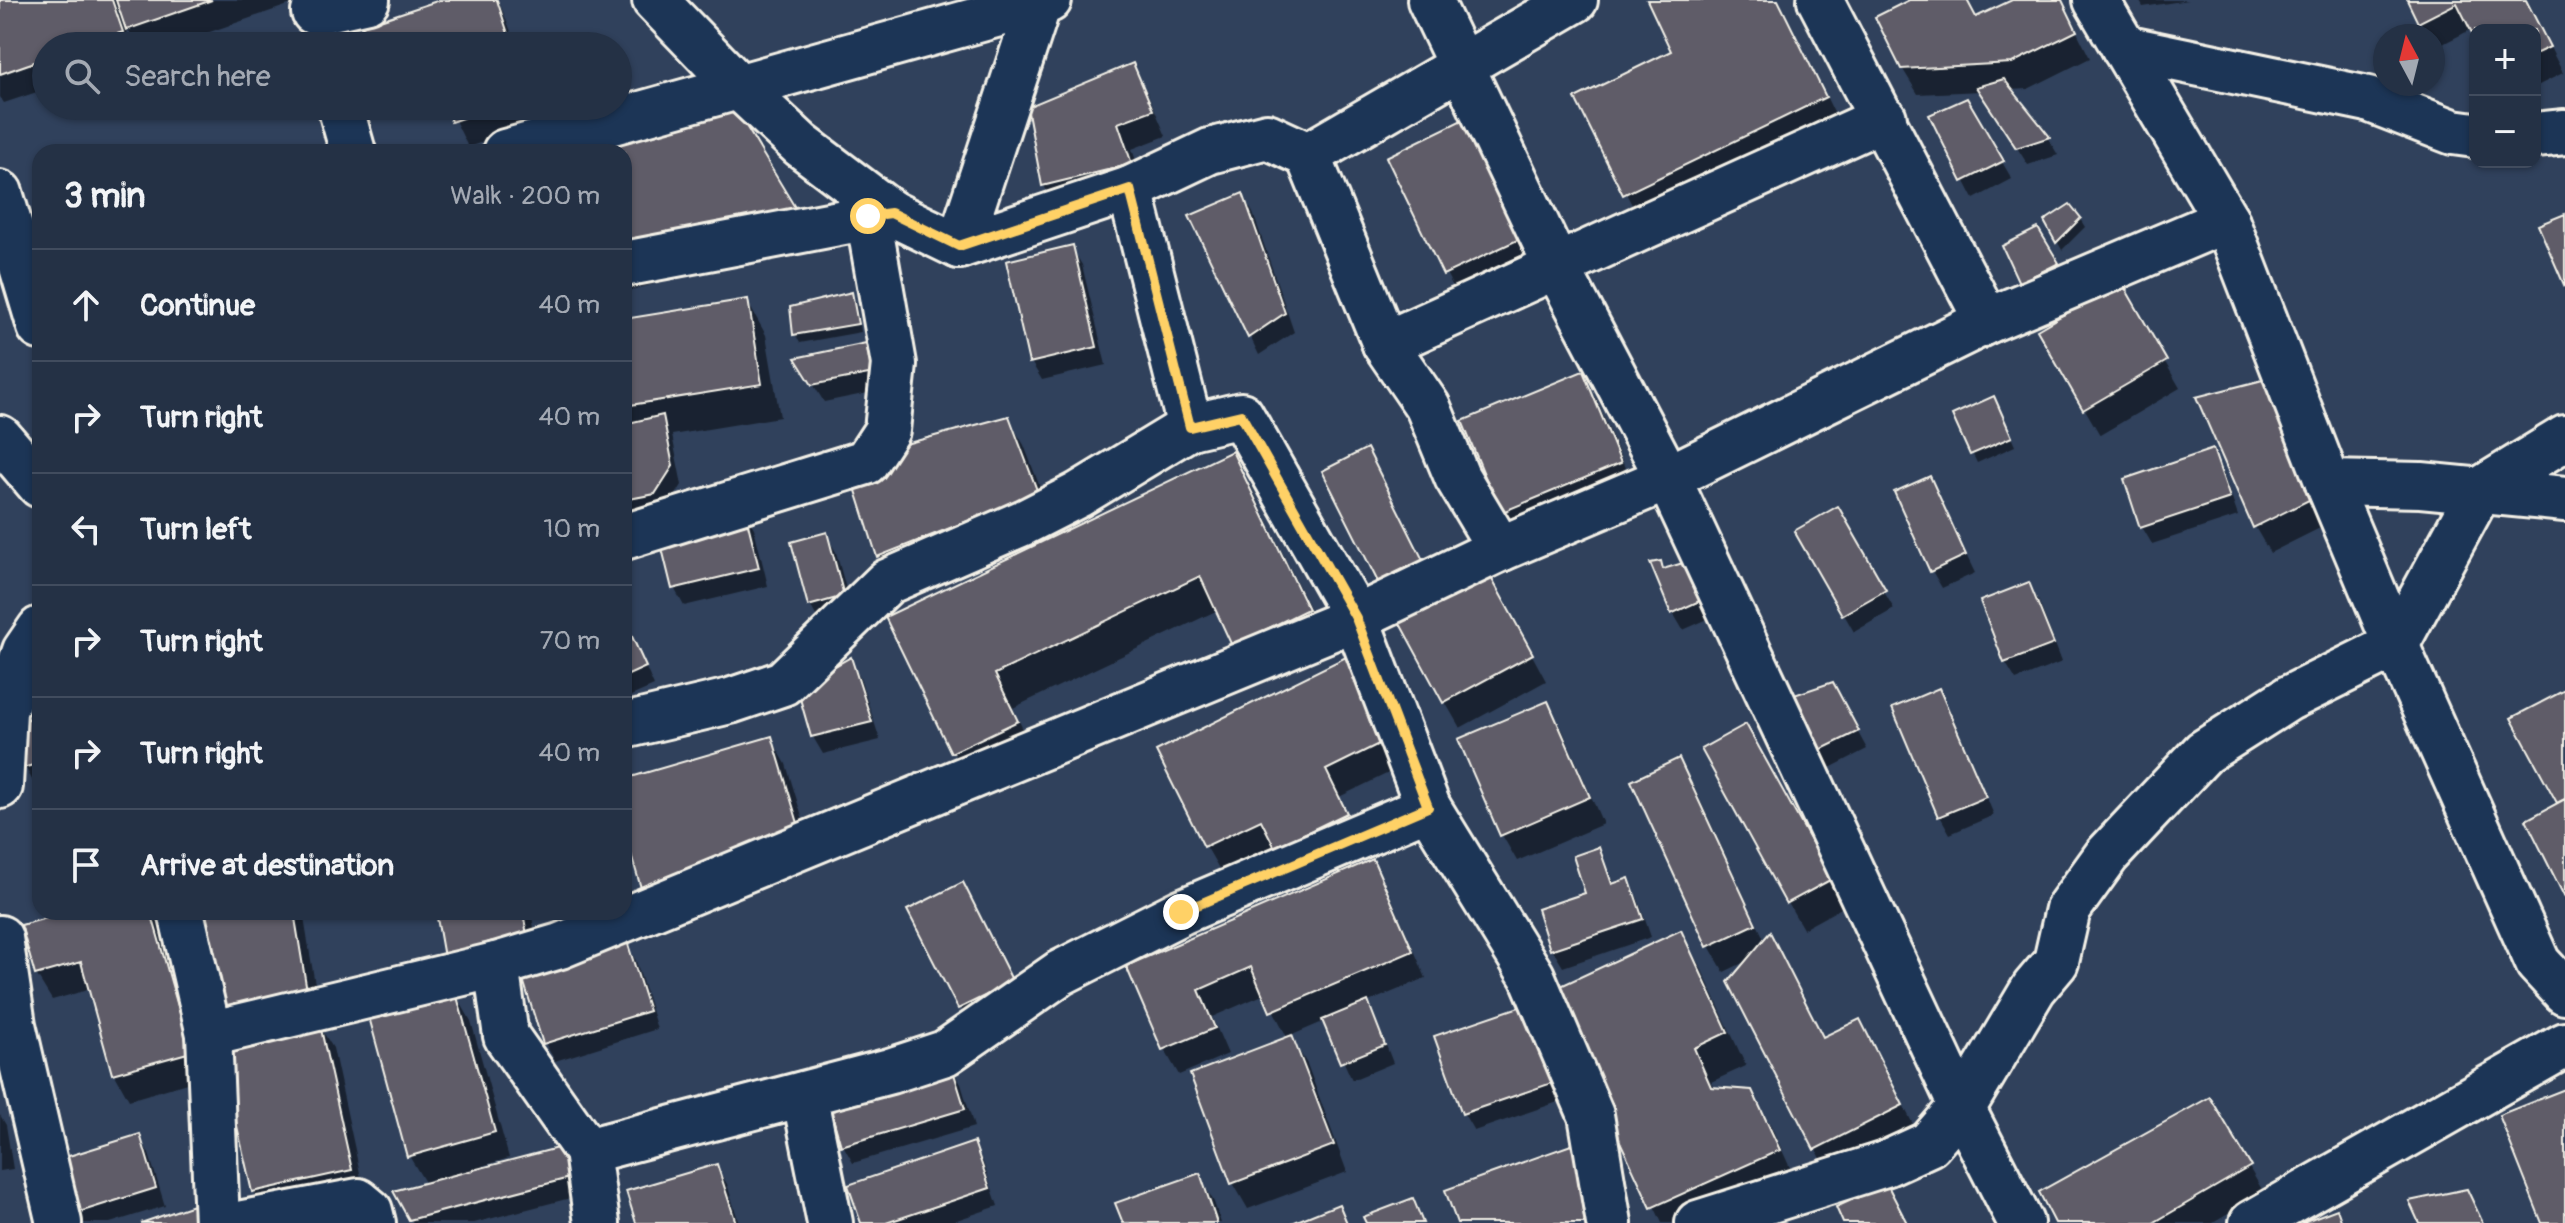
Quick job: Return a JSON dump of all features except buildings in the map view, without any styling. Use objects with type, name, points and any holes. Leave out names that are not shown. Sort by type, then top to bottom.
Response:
[{"type":"street","points":[[316,19],[367,0]]},
{"type":"street","points":[[655,0],[739,87],[879,214],[959,246],[1130,189],[1210,151],[1267,136],[1308,155],[1385,344],[1428,407],[1457,477],[1500,549]]},
{"type":"street","points":[[1430,0],[1557,267],[1668,478],[1961,1106],[2021,1223]]},
{"type":"street","points":[[1820,0],[1987,321]]},
{"type":"street","points":[[2096,0],[2226,220],[2328,483],[2396,645],[2556,968]]},
{"type":"street","points":[[632,117],[1043,1]]},
{"type":"street","points":[[959,246],[1043,1]]},
{"type":"street","points":[[1308,155],[1568,1]]},
{"type":"street","points":[[2124,48],[2368,99],[2453,132],[2469,134]]},
{"type":"street","points":[[1385,344],[1884,118]]},
{"type":"street","points":[[344,120],[351,144]]},
{"type":"street","points":[[534,144],[620,120]]},
{"type":"street","points":[[2541,134],[2565,132]]},
{"type":"street","points":[[1130,189],[1190,427]]},
{"type":"street","points":[[0,193],[32,300]]},
{"type":"street","points":[[632,262],[879,214]]},
{"type":"street","points":[[632,535],[866,462],[887,430],[894,364],[879,214]]},
{"type":"street","points":[[632,899],[1356,618],[1500,549],[1668,478],[1987,321],[2226,220]]},
{"type":"street","points":[[632,724],[730,701],[783,683],[887,582],[1078,495],[1190,427],[1241,415],[1356,618],[1428,807],[1532,976],[1591,1115],[1609,1223]]},
{"type":"street","points":[[0,438],[32,476]]},
{"type":"street","points":[[1698,1223],[1885,1164],[1929,1144],[1968,1099],[2034,988],[2056,962],[2068,909],[2107,855],[2204,752],[2289,698],[2396,645],[2480,490],[2565,438]]},
{"type":"street","points":[[2328,483],[2421,485],[2565,499]]},
{"type":"street","points":[[0,786],[4,711],[25,651],[32,641]]},
{"type":"street","points":[[587,1151],[945,1053],[1060,973],[1181,912],[1428,807]]},
{"type":"street","points":[[183,920],[209,1034],[217,1223]]},
{"type":"street","points":[[209,1034],[496,965],[555,929],[578,920]]},
{"type":"street","points":[[0,938],[6,1025],[59,1223]]},
{"type":"street","points":[[496,965],[506,1036],[587,1151],[597,1223]]},
{"type":"street","points":[[2252,1223],[2565,1045]]},
{"type":"street","points":[[804,1094],[826,1222]]},
{"type":"street","points":[[243,1223],[358,1201],[370,1211],[373,1223]]},
{"type":"route","points":[[868,216],[891,213],[959,246],[1130,189],[1190,427],[1241,415],[1356,618],[1428,807],[1181,912]]}]
